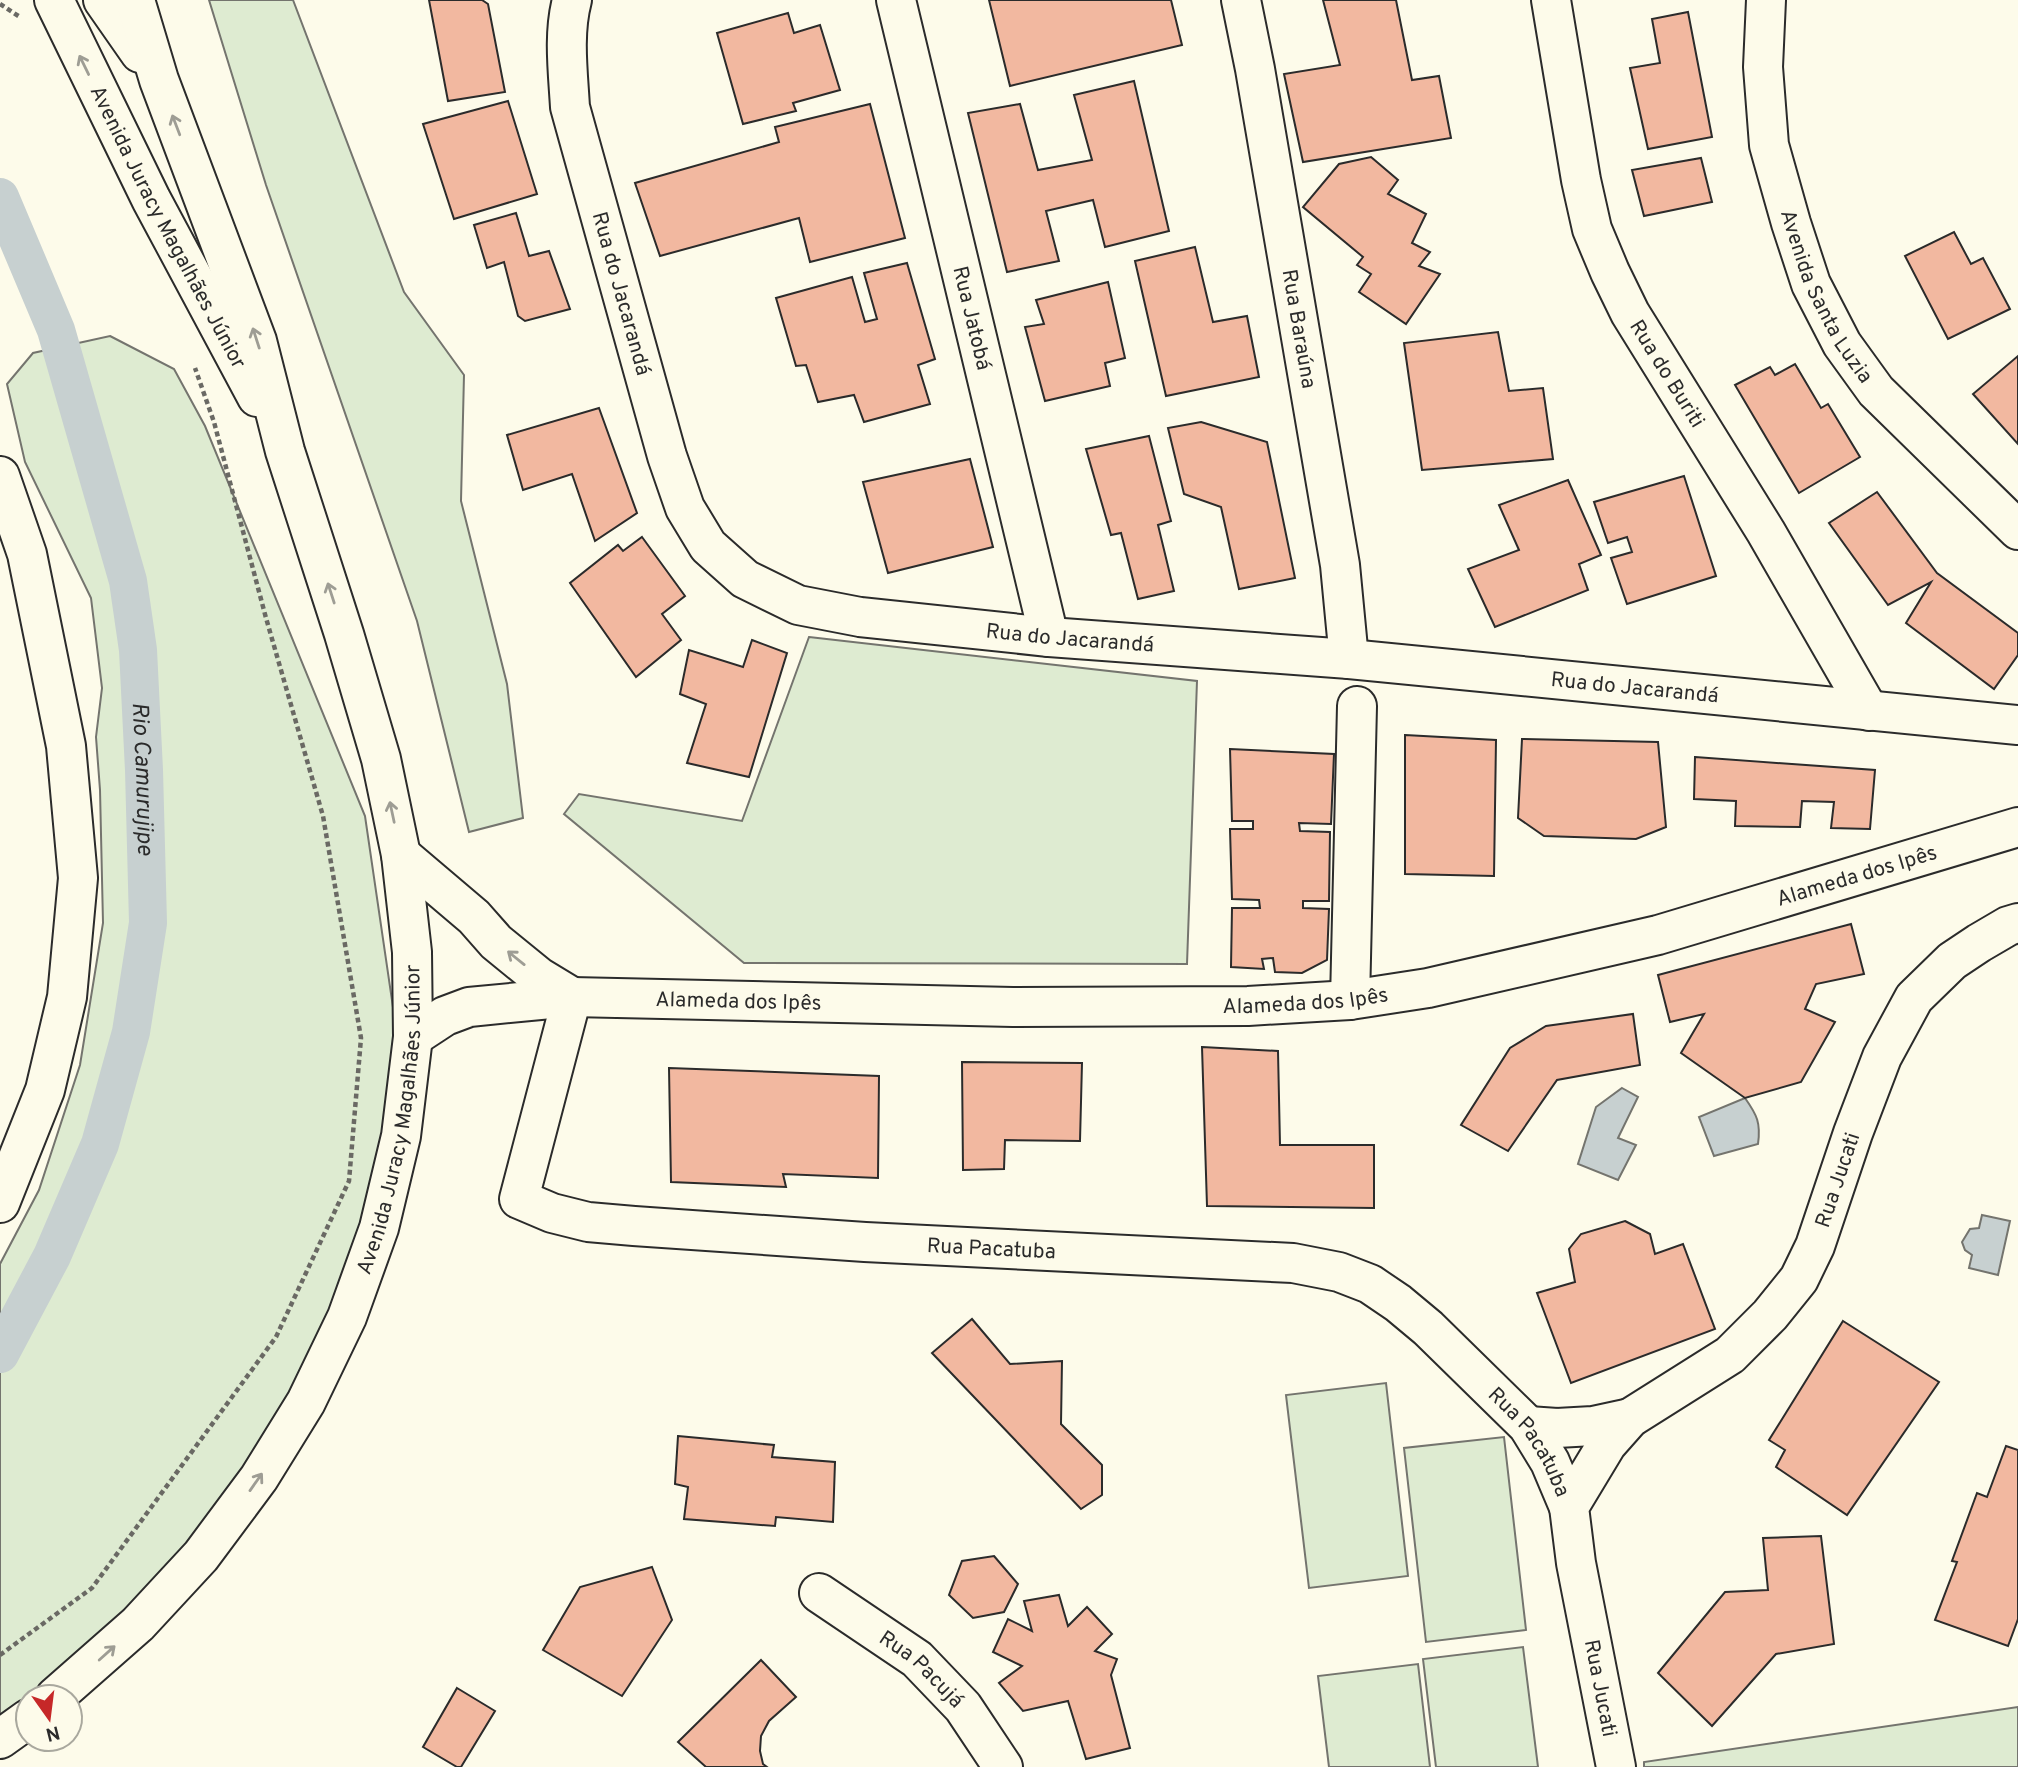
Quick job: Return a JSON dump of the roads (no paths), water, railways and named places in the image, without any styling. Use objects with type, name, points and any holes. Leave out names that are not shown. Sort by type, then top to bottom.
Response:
[{"type":"street","points":[[103,0],[159,80]]},
{"type":"street","name":"Avenida Juracy Magalhães Júnior","points":[[71,1683],[138,1624],[201,1556],[259,1478],[306,1402],[347,1317],[379,1228],[401,1136],[413,1037],[412,952],[401,855],[381,759],[285,452],[257,341],[159,80],[135,0]]},
{"type":"street","name":"Rua do Jacarandá","points":[[572,0],[567,57],[570,107],[667,456],[685,509],[708,546],[745,579],[798,605],[860,617],[1049,637],[1349,659],[2018,725]]},
{"type":"street","name":"Rua Jatobá","points":[[896,0],[1049,637]]},
{"type":"street","name":"Rua Baraúna","points":[[1241,0],[1258,82],[1340,565],[1349,659]]},
{"type":"street","name":"Rua do Buriti","points":[[1551,0],[1581,180],[1592,229],[1609,272],[1630,313],[1766,532],[1869,711]]},
{"type":"street","name":"Avenida Santa Luzia","points":[[1766,0],[1763,67],[1769,145],[1790,223],[1811,284],[1842,344],[1876,391],[2018,530]]},
{"type":"street","name":"Avenida Juracy Magalhães Júnior","points":[[40,11],[151,198],[285,452]]},
{"type":"street","points":[[0,476],[27,554],[66,746],[78,878],[67,997],[45,1090],[0,1203]]},
{"type":"street","points":[[1350,1000],[1357,706]]},
{"type":"street","name":"Alameda dos Ipês","points":[[413,1037],[445,1016],[469,1007],[572,997],[1013,1007],[1248,1006],[1350,1000],[1428,988],[1658,935],[2018,827]]},
{"type":"street","name":"Alameda dos Ipês","points":[[401,855],[474,918],[496,942],[539,977],[572,997]]},
{"type":"street","name":"Rua Jucati","points":[[1616,1767],[1576,1563],[1569,1507],[1607,1444],[1630,1418],[1730,1354],[1770,1315],[1799,1279],[1815,1246],[1882,1057],[1914,998],[1952,961],[2008,926],[2018,923]]},
{"type":"street","name":"Rua Pacatuba","points":[[572,997],[519,1199],[552,1213],[588,1222],[864,1242],[1293,1263],[1339,1272],[1370,1284],[1398,1303],[1428,1328],[1528,1426],[1550,1462],[1569,1507]]},
{"type":"street","name":"Rua Jucati","points":[[1528,1426],[1592,1426],[1630,1418]]},
{"type":"street","name":"Rua Pacujá","points":[[819,1593],[917,1659],[963,1707],[1003,1767]]},
{"type":"waterway","name":"Rio Camurujipe","points":[[0,197],[56,330],[128,581],[138,650],[148,923],[131,1032],[100,1144],[52,1256],[0,1354]]}]
